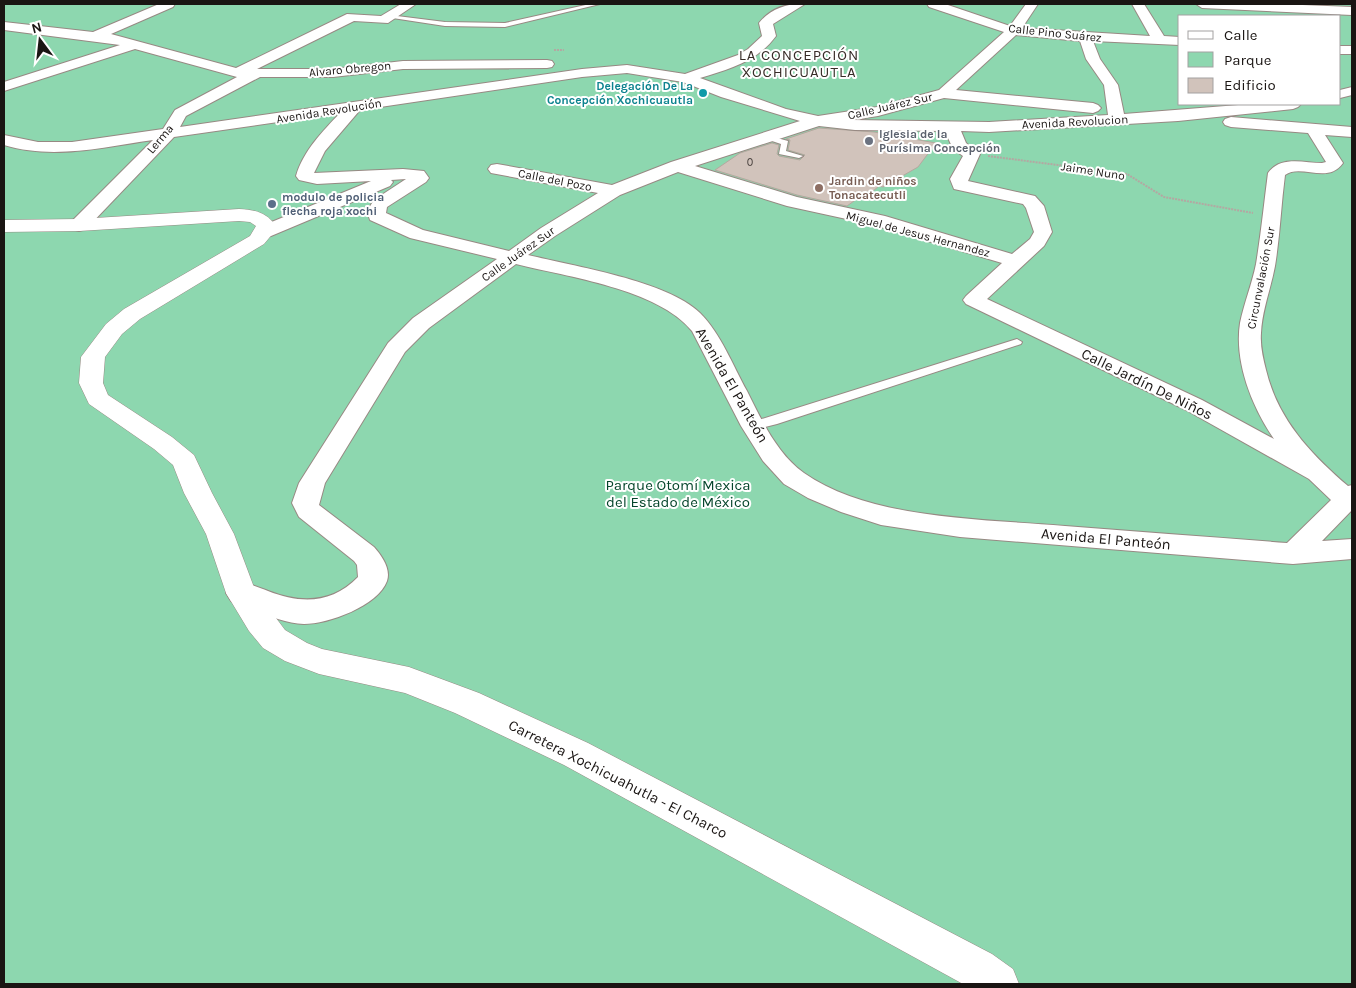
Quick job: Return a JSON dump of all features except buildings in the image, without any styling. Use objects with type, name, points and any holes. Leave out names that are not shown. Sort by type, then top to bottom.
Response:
[{"type":"main road","points":[[4,226],[239,216],[258,217],[266,226],[264,232]]},
{"type":"main road","name":"Carretera Xochicuahutla - El Charco","points":[[264,232],[257,240],[132,314],[114,329],[93,357],[91,384],[98,399],[185,460],[198,493],[220,534],[241,593],[274,639],[296,652],[319,661],[409,680],[467,703],[576,754],[977,969],[998,984]]},
{"type":"street","points":[[95,36],[169,4]]},
{"type":"street","points":[[238,73],[352,17],[380,20],[389,17],[410,4]]},
{"type":"street","points":[[686,78],[721,67],[762,47],[769,36],[766,23],[777,13],[799,4]]},
{"type":"street","name":"Calle Pino Suárez","points":[[933,4],[1013,31],[1085,37],[1178,41]]},
{"type":"street","name":"Calle Juárez Sur","points":[[241,593],[295,611],[314,612],[348,601],[366,589],[373,580],[371,562],[364,554],[308,510],[305,503],[312,483],[396,348],[421,322],[548,232],[614,191],[677,166],[818,121],[878,111],[944,92],[957,84],[1013,31],[1032,4]]},
{"type":"street","points":[[1138,4],[1159,40]]},
{"type":"street","points":[[1202,4],[1270,11],[1352,11]]},
{"type":"street","name":"Alvaro Obregon","points":[[4,26],[95,36],[238,73],[334,73],[403,65],[590,64],[645,65],[702,73]]},
{"type":"street","points":[[944,92],[1117,116],[1111,85],[1093,59],[1085,37]]},
{"type":"street","points":[[4,87],[134,45]]},
{"type":"street","name":"Avenida Revolución","points":[[4,140],[38,148],[72,147],[167,135],[601,70],[627,69],[654,72]]},
{"type":"street","name":"Avenida Revolucion","points":[[654,72],[686,78],[751,103],[818,121],[856,125],[990,127],[1117,116],[1178,116],[1284,105]]},
{"type":"street","name":"Lerma","points":[[79,224],[167,135],[180,113],[188,107],[255,74]]},
{"type":"street","points":[[354,107],[306,166],[304,176],[313,179],[411,176]]},
{"type":"street","points":[[1178,116],[1352,132]]},
{"type":"street","points":[[951,126],[959,146],[972,154],[959,179],[960,185],[1021,197],[1029,200],[1035,206],[1042,235],[1016,261]]},
{"type":"street","name":"Circunvalación Sur","points":[[1314,130],[1335,161],[1334,165],[1324,168],[1292,166],[1279,170],[1265,268],[1251,322],[1251,357],[1266,407],[1286,441],[1319,474],[1349,496]]},
{"type":"street","name":"Miguel de Jesus Hernandez","points":[[677,166],[793,202],[878,220],[1016,261]]},
{"type":"street","name":"Calle del Pozo","points":[[497,169],[614,191]]},
{"type":"street","points":[[264,232],[411,176]]},
{"type":"street","name":"Avenida El Panteón","points":[[411,176],[380,204],[376,211],[377,216],[417,234],[633,287],[660,297],[681,309],[702,328],[753,426],[772,455],[793,478],[817,492],[842,503],[881,516],[960,527],[1294,554],[1352,549]]},
{"type":"street","name":"Calle Jardín De Niños","points":[[1016,261],[973,300],[1194,405],[1319,474]]},
{"type":"street","points":[[1294,554],[1349,496]]},
{"type":"lane","points":[[389,17],[446,24],[505,25],[597,4]]},
{"type":"lane","points":[[769,137],[785,143],[782,152],[799,156]]},
{"type":"lane","points":[[753,426],[1017,342]]},
{"type":"path","name":"Jaime Nuno","points":[[972,154],[1127,174],[1164,196],[1273,217]]},
{"type":"green space","name":"Parque Otomí Mexica del Estado de México","points":[[4,4],[1352,4],[1352,984],[4,984]]},
{"type":"place","name":"Delegación De La Concepción Xochicuautla","points":[[703,93]]},
{"type":"place","name":"Iglesia de la Purísima Concepción","points":[[869,141]]},
{"type":"place","name":"Jardin de niños Tonacatecutli","points":[[819,188]]},
{"type":"place","name":"modulo de policia flecha roja xochi","points":[[272,204]]},
{"type":"district","name":"LA CONCEPCIÓN XOCHICUAUTLA","points":[[799,64]]}]
